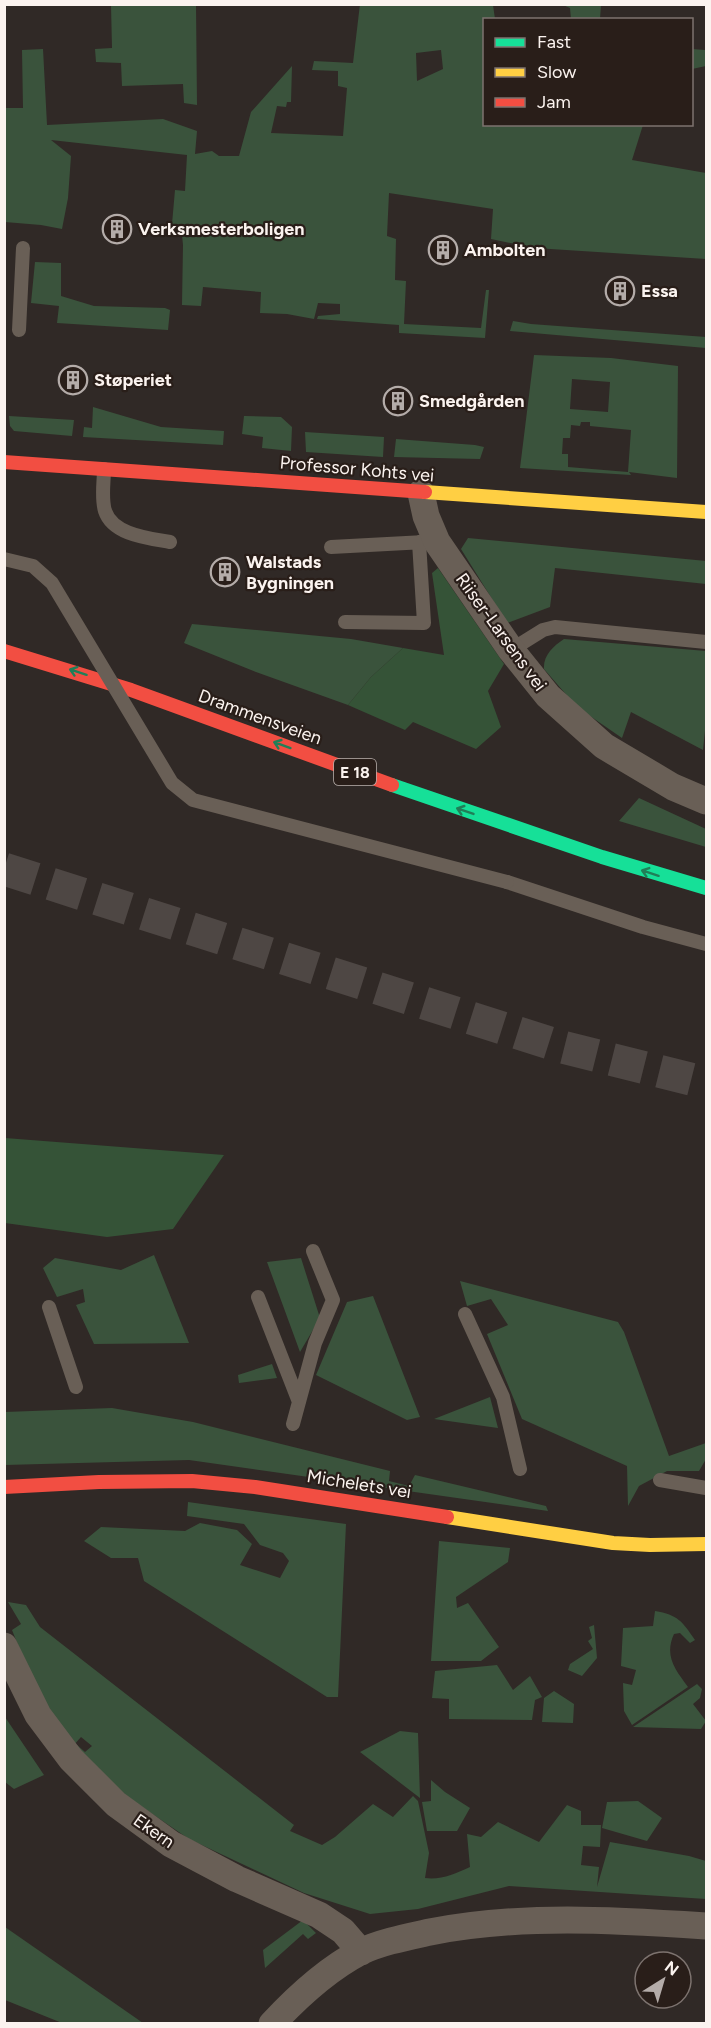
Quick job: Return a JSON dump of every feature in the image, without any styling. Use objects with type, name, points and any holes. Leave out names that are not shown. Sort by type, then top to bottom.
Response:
[{"type":"main road","name":"Professor Kohts vei","points":[[4,462],[706,512]]},
{"type":"main road","name":"Drammensveien","points":[[4,651],[135,691],[534,835],[664,878],[706,888]]},
{"type":"main road","name":"Michelets vei","points":[[4,1487],[99,1482],[192,1481],[255,1487],[613,1543],[706,1544]]},
{"type":"street","name":"Riiser-Larsens vei","points":[[421,493],[428,542],[548,696],[604,746],[672,787],[706,801]]},
{"type":"street","name":"Ekern","points":[[4,1646],[38,1715],[71,1759],[116,1804],[171,1844],[237,1879],[319,1915],[343,1931],[361,1952]]},
{"type":"street","points":[[272,2024],[298,1995],[361,1952],[410,1936],[471,1924],[526,1921],[613,1920],[706,1926]]},
{"type":"lane","points":[[19,330],[23,248]]},
{"type":"lane","points":[[104,469],[103,504],[106,514],[117,527],[137,536],[170,542]]},
{"type":"lane","points":[[330,547],[428,542],[424,623],[345,622]]},
{"type":"lane","points":[[4,559],[33,566],[52,583],[172,783],[193,801],[507,882],[643,927],[706,944]]},
{"type":"lane","points":[[512,650],[543,630],[555,627],[706,642]]},
{"type":"lane","points":[[293,1424],[315,1343],[333,1300],[313,1251]]},
{"type":"lane","points":[[258,1297],[299,1402]]},
{"type":"lane","points":[[50,1307],[76,1387]]},
{"type":"lane","points":[[465,1314],[503,1397],[520,1469]]},
{"type":"lane","points":[[660,1480],[706,1488]]},
{"type":"green space","points":[[360,4],[493,5],[495,18],[483,18],[483,126],[643,126],[632,160],[706,173],[706,259],[535,248],[491,239],[493,209],[389,193],[387,236],[396,239],[395,280],[406,281],[404,324],[481,328],[486,290],[489,290],[485,338],[399,333],[399,325],[317,319],[318,316],[340,314],[340,304],[318,303],[314,319],[287,314],[260,313],[261,292],[203,287],[201,306],[182,305],[181,225],[172,224],[175,190],[185,191],[187,155],[51,140],[71,156],[68,198],[62,229],[5,222],[5,108],[23,108],[22,50],[43,49],[47,125],[163,119],[197,131],[195,154],[212,151],[219,156],[239,156],[251,112],[292,66],[291,102],[287,102],[286,107],[277,106],[271,133],[343,136],[347,88],[338,86],[338,71],[312,70],[314,61],[353,63]],"holes":[[[441,50],[443,69],[417,81],[416,53]]]},
{"type":"green space","points":[[111,5],[196,5],[197,105],[184,103],[183,84],[122,86],[121,63],[96,62],[95,49],[112,48]]},
{"type":"green space","points":[[563,5],[601,5],[600,18],[571,18],[570,8]]},
{"type":"green space","points":[[693,49],[705,50],[706,66],[693,69]]},
{"type":"green space","points":[[35,262],[61,263],[61,296],[94,306],[170,310],[168,330],[57,323],[59,306],[31,303]]},
{"type":"green space","points":[[513,321],[706,337],[706,348],[510,331]]},
{"type":"green space","points":[[534,355],[611,358],[678,366],[677,478],[629,472],[631,475],[520,468]],"holes":[[[572,379],[610,382],[608,412],[570,409]],[[581,422],[590,422],[590,426],[631,430],[628,472],[568,467],[568,454],[562,454],[563,438],[570,438],[571,425],[580,426]]]},
{"type":"green space","points":[[93,407],[161,427],[224,431],[223,445],[83,437],[84,427],[92,428]]},
{"type":"green space","points":[[9,416],[74,420],[72,436],[14,431],[10,426]]},
{"type":"green space","points":[[244,416],[281,417],[292,427],[291,451],[262,448],[263,437],[242,434]]},
{"type":"green space","points":[[305,432],[384,437],[383,457],[306,452]]},
{"type":"green space","points":[[396,439],[484,447],[480,459],[394,457]]},
{"type":"green space","points":[[468,538],[706,561],[706,584],[555,568],[550,607],[507,623],[461,549]]},
{"type":"green space","points":[[438,568],[504,664],[488,691],[501,727],[476,749],[413,722],[405,730],[348,705],[371,677],[403,648],[444,655],[432,573]]},
{"type":"green space","points":[[192,624],[351,639],[403,648],[371,677],[348,705],[184,643]]},
{"type":"green space","points":[[564,639],[706,651],[706,721],[703,750],[631,712],[622,738],[577,707],[544,669],[545,660],[550,652]]},
{"type":"green space","points":[[639,798],[706,829],[706,847],[619,821]]},
{"type":"green space","points":[[5,1138],[224,1155],[173,1229],[107,1237],[5,1223]]},
{"type":"green space","points":[[154,1255],[189,1343],[94,1344],[76,1305],[85,1302],[83,1289],[57,1297],[43,1268],[55,1258],[121,1270]]},
{"type":"green space","points":[[301,1258],[320,1318],[300,1352],[267,1262]]},
{"type":"green space","points":[[460,1281],[618,1322],[624,1332],[669,1456],[706,1443],[706,1459],[699,1471],[667,1471],[639,1486],[628,1506],[627,1466],[522,1419],[487,1334],[508,1325],[491,1299],[467,1306]]},
{"type":"green space","points":[[373,1296],[420,1417],[407,1420],[316,1375],[347,1302]]},
{"type":"green space","points":[[272,1364],[277,1378],[239,1383],[238,1375]]},
{"type":"green space","points":[[490,1397],[498,1428],[434,1419]]},
{"type":"green space","points":[[112,1408],[193,1422],[390,1471],[389,1481],[409,1486],[415,1475],[546,1506],[548,1511],[189,1460],[5,1465],[5,1412]]},
{"type":"green space","points":[[188,1502],[346,1524],[338,1697],[327,1697],[144,1581],[138,1558],[111,1558],[84,1541],[101,1527],[185,1531],[200,1523],[237,1530],[252,1544],[240,1565],[280,1578],[289,1561],[283,1553],[260,1545],[244,1524],[187,1516]]},
{"type":"green space","points":[[439,1541],[510,1548],[508,1562],[456,1597],[457,1608],[468,1603],[499,1647],[481,1661],[431,1661]]},
{"type":"green space","points":[[8,1602],[26,1605],[40,1627],[294,1825],[290,1831],[322,1845],[335,1837],[373,1804],[393,1817],[413,1796],[418,1801],[429,1853],[425,1878],[442,1877],[470,1867],[467,1834],[481,1837],[498,1822],[539,1842],[567,1805],[581,1811],[581,1825],[601,1825],[600,1847],[583,1846],[581,1865],[599,1867],[597,1887],[610,1842],[706,1861],[706,1899],[509,1886],[418,1909],[370,1914],[304,1893],[189,1839],[129,1798],[74,1749],[77,1745],[85,1752],[92,1746],[81,1737],[73,1746],[37,1693],[12,1630],[21,1624]]},
{"type":"green space","points":[[655,1611],[679,1620],[695,1640],[690,1643],[680,1633],[674,1634],[671,1642],[672,1662],[688,1687],[632,1725],[624,1711],[623,1683],[632,1685],[636,1670],[621,1666],[623,1628],[653,1626]]},
{"type":"green space","points":[[594,1625],[597,1658],[582,1676],[568,1670],[570,1664],[593,1649],[588,1641],[592,1638],[589,1627]]},
{"type":"green space","points":[[497,1665],[513,1690],[530,1676],[542,1697],[535,1700],[532,1720],[449,1719],[449,1699],[432,1698],[435,1671]]},
{"type":"green space","points":[[697,1684],[702,1689],[700,1698],[693,1704],[706,1721],[701,1729],[633,1727]]},
{"type":"green space","points":[[554,1691],[574,1704],[573,1723],[542,1722],[544,1698]]},
{"type":"green space","points":[[5,1717],[44,1775],[14,1789],[5,1782]]},
{"type":"green space","points":[[400,1731],[418,1733],[420,1798],[360,1752]]},
{"type":"green space","points":[[431,1780],[470,1808],[457,1831],[427,1831],[422,1802],[431,1801]]},
{"type":"green space","points":[[638,1801],[662,1818],[647,1841],[602,1828],[607,1802]]},
{"type":"green space","points":[[303,1920],[316,1933],[308,1939],[303,1934],[265,1968],[263,1950]]},
{"type":"green space","points":[[4,1927],[143,2023],[62,2023],[5,2000]]},
{"type":"tunnel","points":[[4,869],[562,1047],[706,1083]]},
{"type":"traffic: fast","points":[[392,785],[602,857],[706,888]]},
{"type":"traffic: slow","points":[[425,492],[706,512]]},
{"type":"traffic: slow","points":[[447,1517],[613,1543],[706,1544]]},
{"type":"traffic: jam","points":[[4,462],[425,492]]},
{"type":"traffic: jam","points":[[4,651],[131,690],[392,785]]},
{"type":"traffic: jam","points":[[4,1487],[99,1482],[192,1481],[255,1487],[447,1517]]},
{"type":"place","name":"Verksmesterboligen","points":[[117,229]]},
{"type":"place","name":"Ambolten","points":[[443,250]]},
{"type":"place","name":"Essa","points":[[620,291]]},
{"type":"place","name":"Støperiet","points":[[73,380]]},
{"type":"place","name":"Smedgården","points":[[398,401]]},
{"type":"place","name":"Walstads Bygningen","points":[[225,572]]}]
